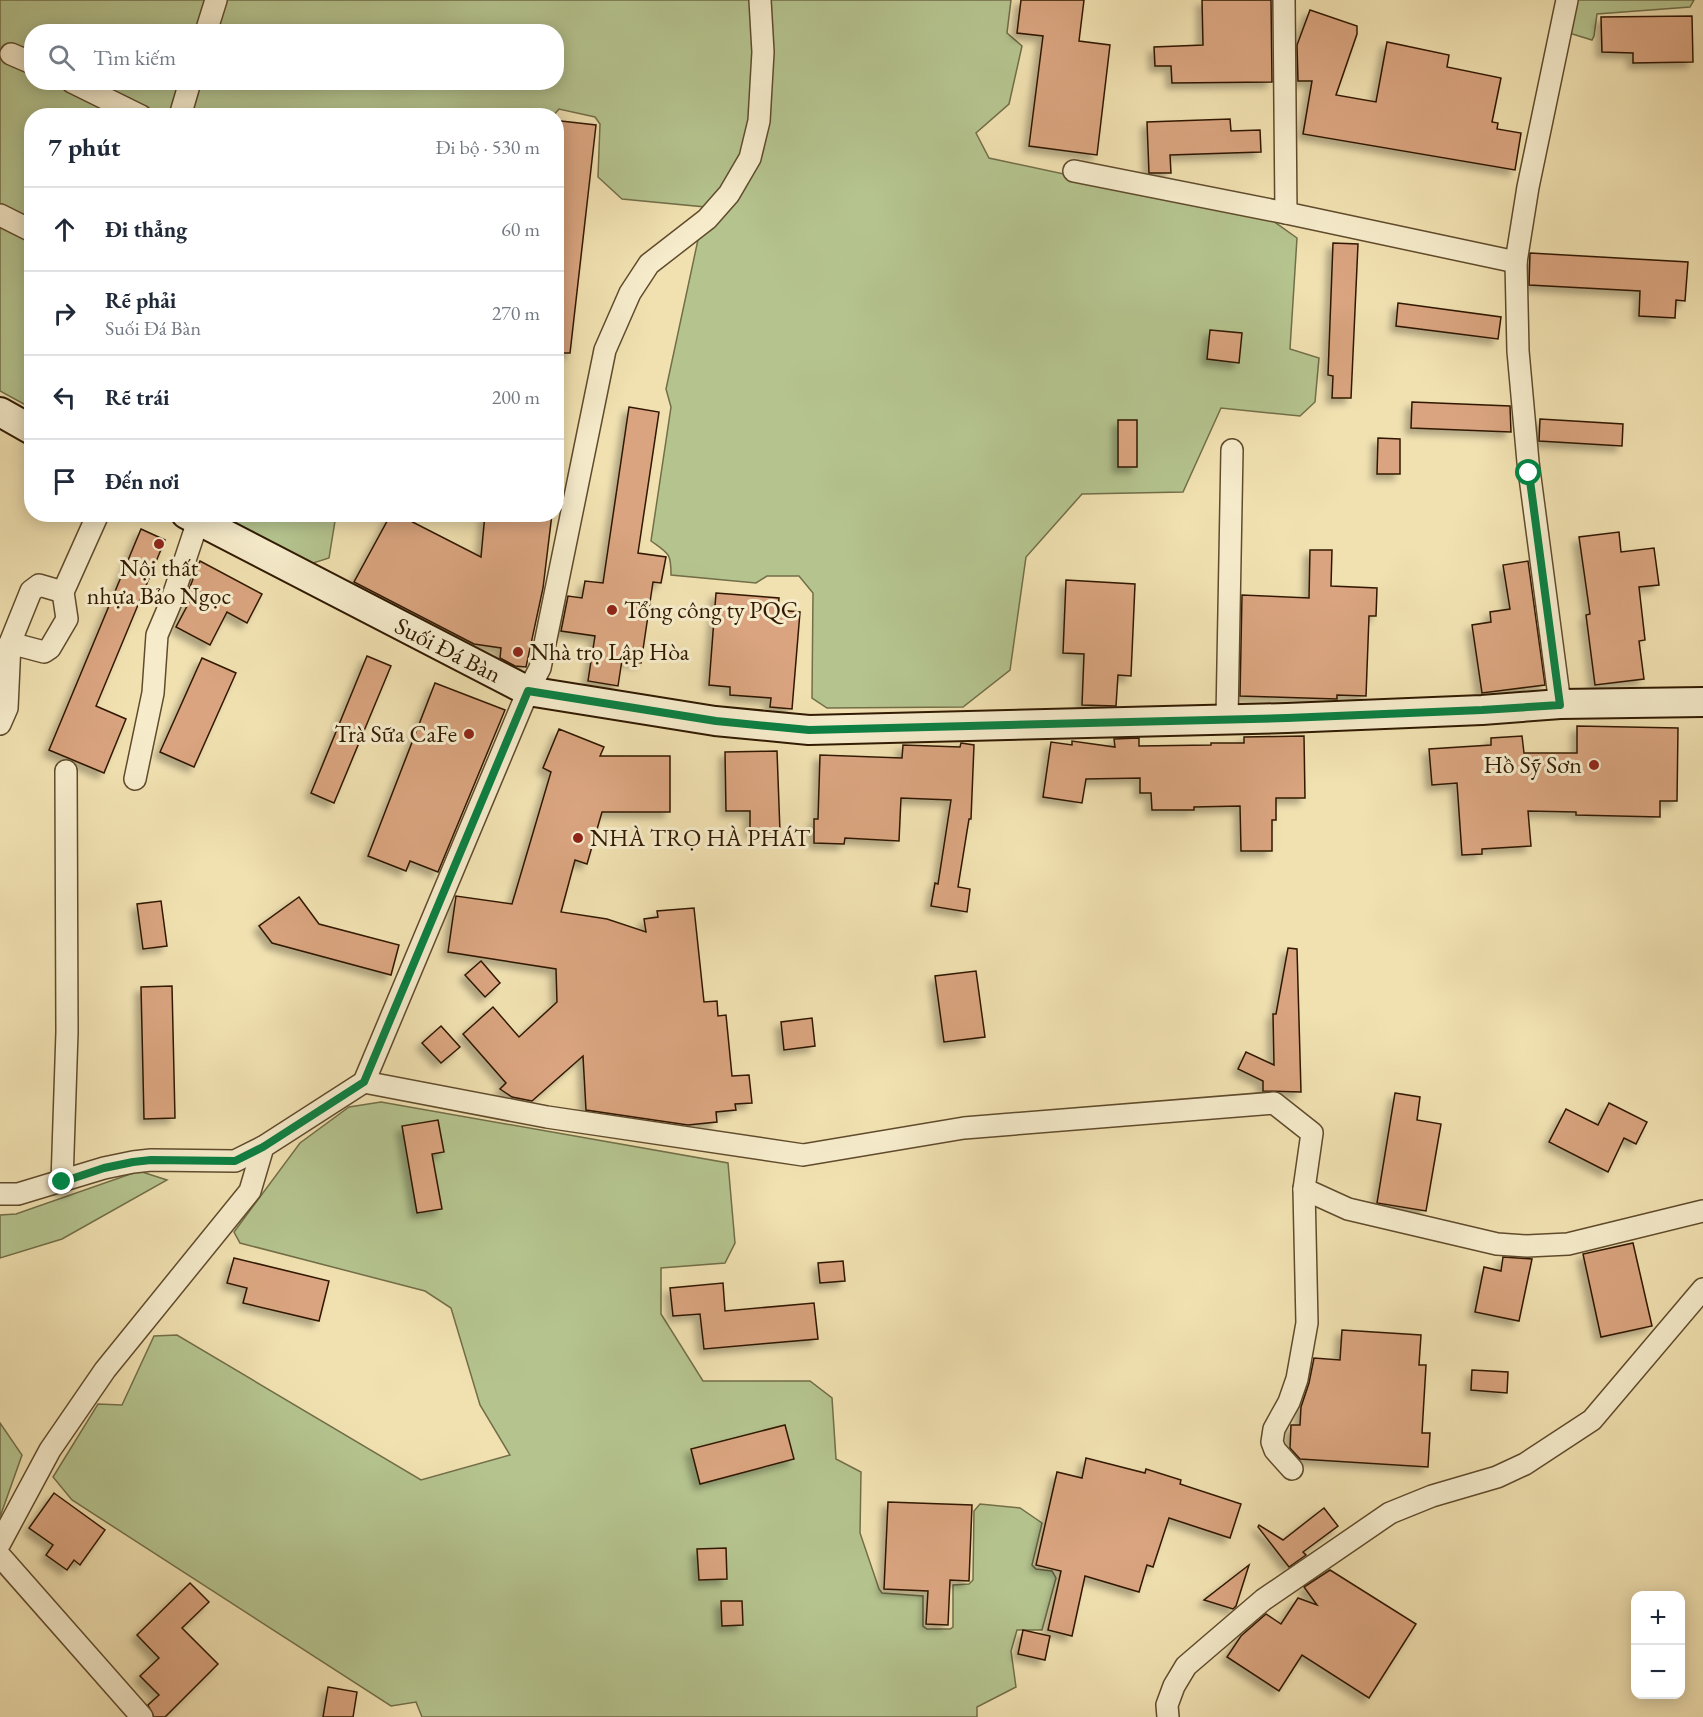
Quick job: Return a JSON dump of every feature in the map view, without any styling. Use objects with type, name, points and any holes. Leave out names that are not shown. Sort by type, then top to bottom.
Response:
[{"type":"street","points":[[208,24],[216,0]]},
{"type":"street","points":[[0,1194],[18,1194],[104,1168],[133,1162],[151,1160],[235,1161],[263,1147],[364,1082],[528,691],[540,668],[605,350],[630,293],[649,264],[707,219],[729,194],[750,158],[759,121],[763,52],[760,0]]},
{"type":"street","points":[[1284,0],[1286,213]]},
{"type":"street","points":[[1560,705],[1528,462],[1518,351],[1516,262],[1528,187],[1567,0]]},
{"type":"street","points":[[11,54],[24,60]]},
{"type":"street","points":[[88,90],[125,108]]},
{"type":"street","points":[[182,108],[188,90]]},
{"type":"street","points":[[1074,171],[1516,262]]},
{"type":"street","points":[[0,215],[24,227]]},
{"type":"street","points":[[0,412],[24,426]]},
{"type":"street","points":[[1227,718],[1232,450]]},
{"type":"street","points":[[10,643],[44,652],[51,648],[67,619],[63,592],[94,522]]},
{"type":"street","points":[[135,779],[153,693],[157,635],[171,602],[191,522]]},
{"type":"street","name":"Suối Đá Bàn","points":[[200,522],[528,691],[716,721],[809,730],[1287,718],[1560,705],[1703,702]]},
{"type":"street","points":[[0,724],[8,708],[10,643],[32,591],[39,585],[63,592]]},
{"type":"street","points":[[62,1182],[68,1032],[66,771]]},
{"type":"street","points":[[364,1082],[547,1117],[803,1155],[964,1128],[1274,1102],[1312,1132],[1304,1189],[1307,1323],[1297,1379],[1289,1402],[1274,1429],[1272,1442],[1275,1450],[1292,1469]]},
{"type":"street","points":[[0,1543],[50,1450],[105,1370],[250,1191],[263,1147]]},
{"type":"street","points":[[1304,1189],[1348,1209],[1497,1244],[1527,1246],[1568,1244],[1703,1211]]},
{"type":"street","points":[[1168,1717],[1167,1705],[1174,1686],[1186,1666],[1263,1600],[1390,1513],[1432,1496],[1497,1477],[1524,1464],[1592,1420],[1703,1289]]},
{"type":"street","points":[[0,1556],[142,1717]]},
{"type":"green space","points":[[0,0],[1011,0],[1007,33],[1022,46],[1009,104],[976,133],[989,158],[1269,218],[1297,238],[1290,349],[1319,358],[1315,402],[1300,416],[1221,408],[1183,492],[1082,494],[1026,557],[1010,670],[963,707],[827,708],[812,698],[813,593],[799,576],[767,576],[756,583],[671,575],[668,555],[651,541],[671,407],[666,389],[705,207],[622,199],[598,177],[600,124],[595,117],[564,110],[564,108],[24,108],[24,404],[0,391]]},
{"type":"green space","points":[[1573,0],[1694,0],[1690,7],[1597,14],[1592,40],[1569,33]]},
{"type":"green space","points":[[232,522],[335,522],[329,558],[304,566]]},
{"type":"green space","points":[[381,1102],[728,1163],[735,1243],[725,1263],[661,1268],[661,1314],[703,1381],[810,1381],[832,1398],[836,1459],[861,1472],[860,1533],[879,1589],[882,1593],[923,1596],[923,1626],[927,1629],[953,1627],[953,1585],[969,1584],[973,1580],[974,1511],[980,1504],[1020,1508],[1042,1523],[1032,1565],[1036,1569],[1052,1571],[1056,1578],[1042,1630],[1017,1630],[1011,1651],[1016,1687],[977,1707],[977,1717],[422,1717],[416,1702],[391,1706],[72,1500],[53,1477],[98,1404],[122,1405],[154,1336],[177,1335],[421,1480],[510,1455],[480,1405],[451,1308],[425,1291],[240,1243],[234,1232],[300,1143],[349,1107]]},
{"type":"green space","points":[[139,1171],[167,1180],[62,1239],[0,1258],[0,1215],[16,1214]]},
{"type":"green space","points":[[0,1423],[22,1455],[0,1517]]},
{"type":"building","points":[[1021,0],[1084,0],[1079,41],[1110,45],[1097,155],[1029,146],[1043,36],[1017,33]]},
{"type":"building","points":[[1202,0],[1271,0],[1272,82],[1172,83],[1171,66],[1155,66],[1154,47],[1203,45]]},
{"type":"building","points":[[1310,10],[1357,26],[1357,34],[1336,95],[1376,102],[1387,42],[1449,55],[1447,67],[1501,78],[1492,122],[1498,123],[1497,129],[1521,133],[1515,170],[1303,134],[1312,81],[1298,81],[1297,45]]},
{"type":"building","points":[[1692,16],[1693,62],[1633,63],[1633,53],[1602,52],[1601,17]]},
{"type":"building","points":[[1230,119],[1231,131],[1260,130],[1261,152],[1170,155],[1171,173],[1149,173],[1147,122]]},
{"type":"building","points":[[564,121],[596,125],[570,353],[564,353]]},
{"type":"building","points":[[1333,243],[1358,244],[1351,398],[1332,398],[1333,376],[1328,375]]},
{"type":"building","points":[[1530,253],[1688,262],[1685,301],[1676,300],[1675,318],[1639,316],[1640,291],[1529,285]]},
{"type":"building","points":[[1398,303],[1501,317],[1498,339],[1396,326]]},
{"type":"building","points":[[1210,330],[1242,333],[1239,363],[1207,359]]},
{"type":"building","points":[[1412,402],[1510,406],[1511,432],[1411,428]]},
{"type":"building","points":[[629,407],[659,412],[638,553],[666,557],[661,583],[653,582],[641,663],[622,660],[618,686],[588,681],[595,636],[561,631],[568,596],[582,598],[585,581],[603,583]]},
{"type":"building","points":[[1540,419],[1623,424],[1622,446],[1539,441]]},
{"type":"building","points":[[1118,420],[1137,420],[1137,467],[1118,467]]},
{"type":"building","points":[[1378,438],[1400,439],[1400,474],[1377,474]]},
{"type":"building","points":[[387,522],[413,522],[481,557],[484,522],[551,522],[543,588],[526,667],[515,666],[500,658],[501,648],[474,644],[354,582]]},
{"type":"building","points":[[141,529],[165,540],[96,706],[126,719],[104,773],[49,750]]},
{"type":"building","points":[[1619,532],[1621,552],[1654,548],[1659,585],[1639,587],[1645,640],[1639,641],[1644,679],[1595,685],[1586,615],[1590,614],[1579,537]]},
{"type":"building","points":[[1310,550],[1332,550],[1331,586],[1377,588],[1376,616],[1369,616],[1366,696],[1337,695],[1337,699],[1240,696],[1242,595],[1309,598]]},
{"type":"building","points":[[200,561],[262,594],[247,623],[227,612],[210,645],[176,627],[193,595],[188,592]]},
{"type":"building","points":[[1528,561],[1545,685],[1482,693],[1472,625],[1491,622],[1490,612],[1510,609],[1503,565]]},
{"type":"building","points":[[1066,580],[1135,584],[1131,676],[1118,675],[1116,706],[1082,705],[1084,654],[1063,653]]},
{"type":"building","points":[[716,593],[779,598],[778,610],[800,612],[792,709],[770,707],[771,698],[730,695],[730,687],[709,685]]},
{"type":"building","points":[[367,656],[391,666],[334,803],[311,793]]},
{"type":"building","points":[[202,658],[236,673],[194,767],[160,752]]},
{"type":"building","points":[[435,683],[505,710],[438,872],[410,861],[406,871],[368,856]]},
{"type":"building","points":[[1577,726],[1678,728],[1677,801],[1660,801],[1660,817],[1576,815],[1576,812],[1528,811],[1531,846],[1482,849],[1482,854],[1462,855],[1457,783],[1432,785],[1429,749],[1491,745],[1491,738],[1522,736],[1524,753],[1577,753]]},
{"type":"building","points":[[559,729],[604,747],[600,756],[670,756],[670,812],[602,812],[587,864],[575,860],[561,912],[607,919],[646,932],[644,919],[658,917],[657,911],[694,908],[704,1002],[717,1001],[718,1016],[726,1015],[732,1076],[749,1075],[752,1103],[735,1104],[736,1110],[716,1112],[717,1122],[688,1125],[586,1110],[583,1056],[532,1101],[512,1097],[500,1089],[506,1083],[463,1034],[493,1007],[519,1037],[557,1002],[556,969],[448,952],[456,896],[512,904],[551,772],[543,768]]},
{"type":"building","points":[[1304,736],[1305,798],[1276,798],[1276,820],[1272,820],[1272,851],[1241,851],[1240,806],[1194,807],[1194,810],[1152,810],[1151,793],[1140,793],[1140,778],[1086,779],[1082,803],[1043,797],[1051,742],[1072,745],[1072,741],[1115,747],[1114,739],[1139,738],[1139,746],[1211,745],[1211,743],[1244,743],[1244,737]]},
{"type":"building","points":[[961,743],[974,745],[971,819],[969,819],[958,887],[970,889],[967,912],[931,906],[935,883],[938,884],[951,800],[901,798],[899,841],[845,838],[844,844],[814,843],[814,819],[818,819],[820,755],[902,758],[903,745],[960,747]]},
{"type":"building","points":[[777,751],[780,832],[750,832],[750,811],[726,811],[725,752]]},
{"type":"building","points":[[299,897],[319,924],[399,945],[391,975],[272,943],[259,926]]},
{"type":"building","points":[[161,901],[167,946],[143,949],[137,904]]},
{"type":"building","points":[[1288,948],[1297,949],[1301,1092],[1263,1091],[1263,1081],[1238,1069],[1246,1052],[1274,1065],[1273,1014],[1276,1014]]},
{"type":"building","points":[[481,961],[500,983],[485,997],[465,975]]},
{"type":"building","points":[[976,971],[985,1037],[944,1042],[935,976]]},
{"type":"building","points":[[172,986],[175,1118],[144,1119],[141,987]]},
{"type":"building","points":[[812,1018],[815,1046],[784,1050],[781,1022]]},
{"type":"building","points":[[441,1026],[460,1047],[441,1063],[422,1043]]},
{"type":"building","points":[[1395,1093],[1420,1097],[1417,1120],[1441,1124],[1426,1211],[1377,1203]]},
{"type":"building","points":[[1609,1103],[1647,1122],[1636,1144],[1624,1138],[1608,1172],[1549,1142],[1566,1109],[1598,1125]]},
{"type":"building","points":[[438,1120],[444,1152],[432,1154],[442,1209],[417,1213],[402,1126]]},
{"type":"building","points":[[1633,1243],[1652,1326],[1601,1337],[1583,1254]]},
{"type":"building","points":[[1503,1257],[1532,1259],[1519,1321],[1475,1312],[1484,1267],[1501,1271]]},
{"type":"building","points":[[234,1258],[329,1281],[319,1321],[243,1303],[247,1288],[227,1283]]},
{"type":"building","points":[[843,1261],[845,1281],[820,1283],[818,1263]]},
{"type":"building","points":[[723,1283],[725,1311],[814,1303],[818,1339],[704,1349],[700,1314],[673,1316],[670,1288]]},
{"type":"building","points":[[1342,1330],[1421,1335],[1419,1365],[1426,1365],[1422,1433],[1430,1433],[1428,1467],[1300,1459],[1290,1448],[1291,1425],[1300,1425],[1301,1407],[1314,1358],[1340,1360]]},
{"type":"building","points":[[1472,1370],[1508,1372],[1507,1393],[1471,1390]]},
{"type":"building","points":[[785,1425],[794,1459],[700,1484],[691,1449]]},
{"type":"building","points":[[1086,1458],[1145,1473],[1146,1469],[1181,1480],[1180,1484],[1241,1504],[1230,1538],[1169,1518],[1153,1567],[1147,1565],[1139,1592],[1085,1576],[1072,1636],[1048,1630],[1061,1571],[1036,1565],[1057,1472],[1082,1478]]},
{"type":"building","points":[[54,1493],[105,1530],[80,1565],[74,1560],[67,1570],[46,1555],[53,1545],[29,1528]]},
{"type":"building","points":[[888,1502],[972,1505],[969,1581],[950,1580],[948,1625],[926,1624],[928,1591],[884,1589]]},
{"type":"building","points":[[1324,1508],[1338,1526],[1303,1552],[1306,1555],[1289,1567],[1258,1527],[1259,1525],[1283,1540]]},
{"type":"building","points":[[726,1548],[727,1579],[699,1580],[697,1549]]},
{"type":"building","points":[[1249,1565],[1233,1609],[1204,1600]]},
{"type":"building","points":[[1330,1570],[1416,1624],[1369,1698],[1302,1655],[1279,1691],[1227,1657],[1241,1636],[1266,1614],[1281,1624],[1298,1598],[1317,1605],[1304,1587]]},
{"type":"building","points":[[190,1583],[209,1602],[182,1628],[218,1664],[165,1717],[154,1717],[148,1705],[159,1695],[140,1676],[159,1658],[137,1635]]},
{"type":"building","points":[[721,1601],[742,1601],[743,1625],[722,1626]]},
{"type":"building","points":[[1023,1630],[1050,1636],[1045,1660],[1018,1654]]},
{"type":"building","points":[[328,1687],[357,1692],[353,1717],[323,1717]]},
{"type":"place","name":"Nội thất nhựa Bảo Ngọc","points":[[159,544]]},
{"type":"place","name":"Tổng công ty PQC","points":[[612,610]]},
{"type":"place","name":"Nhà trọ Lập Hòa","points":[[518,652]]},
{"type":"place","name":"Trà Sữa CaFe","points":[[469,734]]},
{"type":"place","name":"Hồ Sỹ Sơn","points":[[1594,765]]},
{"type":"place","name":"NHÀ TRỌ HÀ PHÁT","points":[[578,838]]},
{"type":"route","points":[[62,1182],[104,1168],[133,1162],[151,1160],[235,1161],[263,1147],[364,1082],[528,691],[716,721],[809,730],[1287,718],[1560,705],[1529,473]]}]
